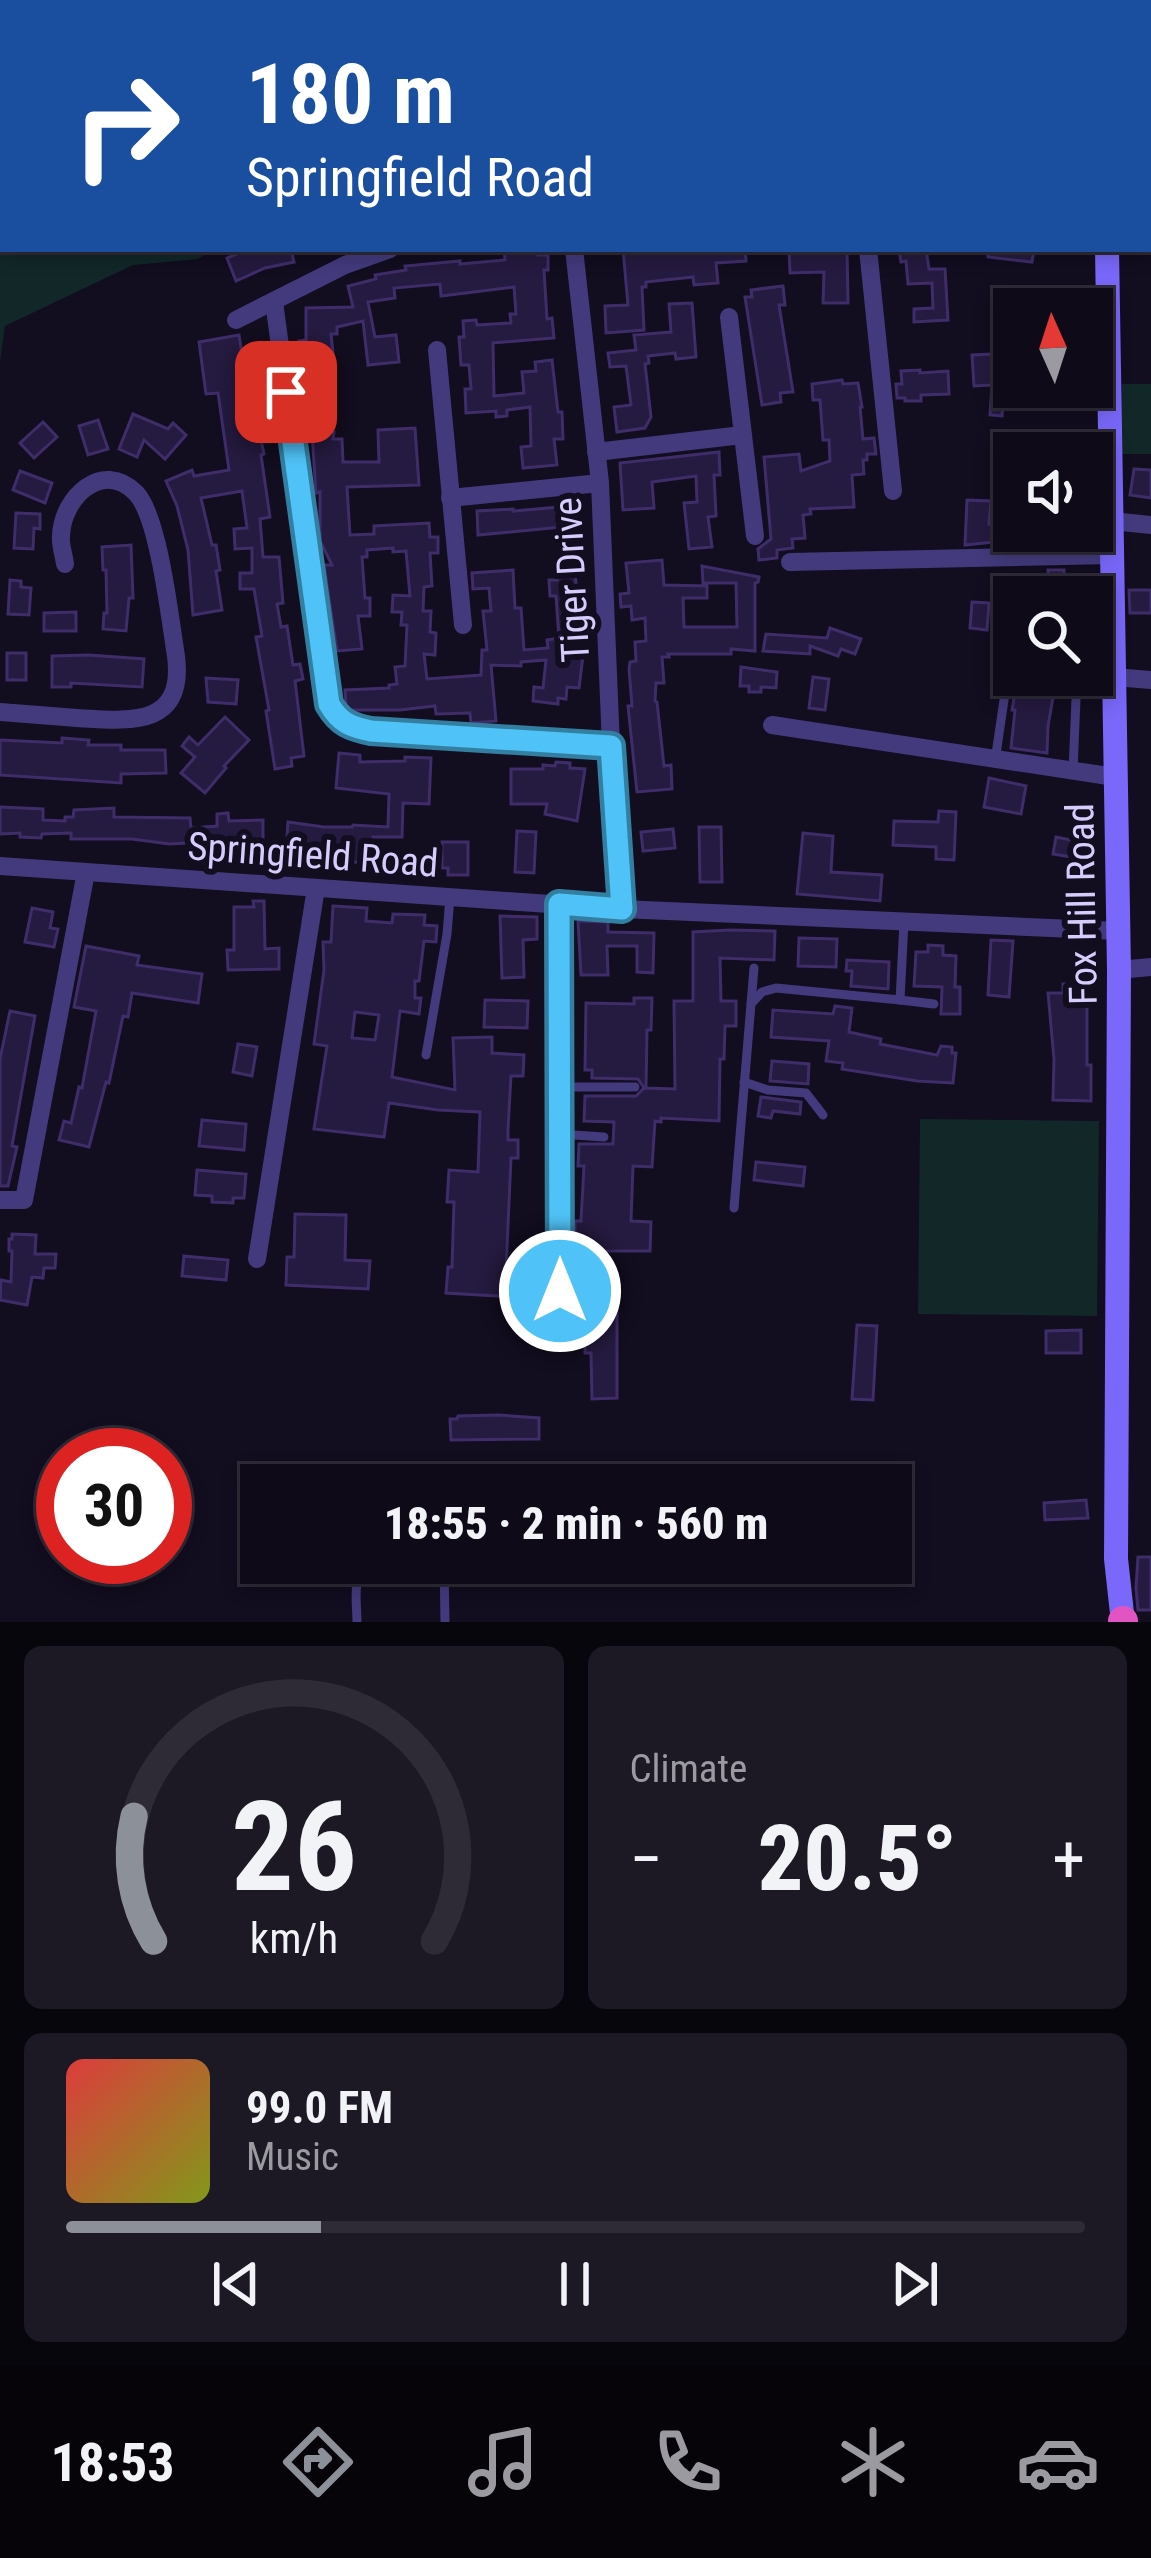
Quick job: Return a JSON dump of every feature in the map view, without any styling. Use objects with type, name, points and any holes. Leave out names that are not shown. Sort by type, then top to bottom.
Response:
[{"type":"main road","name":"Fox Hill Road","points":[[1107,252],[1110,432]]},
{"type":"main road","name":"Fox Hill Road","points":[[1112,576],[1113,552]]},
{"type":"main road","name":"Fox Hill Road","points":[[1109,696],[1119,931],[1116,1559],[1121,1620]]},
{"type":"street","points":[[236,320],[345,265],[382,252]]},
{"type":"street","name":"Tiger Drive","points":[[574,252],[600,483],[622,909]]},
{"type":"street","points":[[868,252],[893,491]]},
{"type":"street","points":[[274,302],[329,704],[337,717],[350,727],[371,731],[611,746]]},
{"type":"street","points":[[729,317],[755,536]]},
{"type":"street","points":[[436,350],[463,626]]},
{"type":"street","points":[[596,452],[742,435]]},
{"type":"street","points":[[0,712],[129,722],[154,715],[172,696],[176,656],[152,524],[136,494],[108,480],[79,492],[68,509],[60,538],[65,563]]},
{"type":"street","points":[[450,499],[600,483]]},
{"type":"street","points":[[1113,521],[1151,525]]},
{"type":"street","points":[[790,562],[1113,555]]},
{"type":"street","points":[[1113,670],[1151,680]]},
{"type":"street","points":[[772,725],[1115,777]]},
{"type":"street","name":"Springfield Road","points":[[0,866],[622,909],[1119,931]]},
{"type":"street","points":[[0,1200],[24,1200],[86,872]]},
{"type":"street","points":[[257,1258],[316,887]]},
{"type":"street","points":[[559,904],[560,1291]]},
{"type":"street","points":[[1119,970],[1151,967]]},
{"type":"lane","points":[[995,761],[1005,696]]},
{"type":"lane","points":[[1073,771],[1076,696]]},
{"type":"lane","points":[[426,1055],[450,897]]},
{"type":"lane","points":[[901,1000],[904,921]]},
{"type":"lane","points":[[734,1208],[754,968]]},
{"type":"lane","points":[[751,1004],[762,992],[776,988],[934,1004]]},
{"type":"lane","points":[[744,1082],[768,1090],[806,1093],[823,1115]]},
{"type":"lane","points":[[560,1087],[635,1087]]},
{"type":"lane","points":[[560,1134],[604,1137]]},
{"type":"lane","points":[[357,1584],[357,1622]]},
{"type":"lane","points":[[444,1584],[445,1622]]},
{"type":"green space","points":[[0,252],[208,252],[198,259],[133,265],[5,326],[0,361]]},
{"type":"green space","points":[[1122,384],[1151,384],[1151,454],[1120,454]]},
{"type":"green space","points":[[920,1119],[1099,1121],[1097,1316],[918,1314]]},
{"type":"building","points":[[242,252],[292,252],[294,262],[236,281],[227,258]]},
{"type":"building","points":[[504,252],[548,255],[548,270],[544,270],[547,319],[552,318],[554,338],[493,343],[494,396],[524,393],[522,372],[536,371],[535,362],[552,360],[558,412],[562,412],[563,439],[554,439],[557,465],[523,468],[521,447],[531,446],[530,407],[507,410],[507,416],[496,417],[496,411],[466,413],[465,389],[471,389],[469,365],[461,365],[463,321],[511,323],[510,314],[516,314],[514,287],[441,296],[440,284],[394,288],[395,298],[368,302],[375,337],[396,335],[399,362],[368,365],[363,321],[337,327],[337,334],[331,334],[334,362],[327,363],[330,392],[308,394],[299,341],[306,340],[306,308],[353,307],[348,286],[406,270],[405,266],[505,260]]},
{"type":"building","points":[[623,252],[745,252],[746,261],[716,263],[718,283],[694,285],[693,277],[646,282],[642,287],[644,330],[606,333],[605,306],[628,305]]},
{"type":"building","points":[[789,252],[847,252],[848,303],[823,303],[824,272],[790,273]]},
{"type":"building","points":[[899,252],[926,252],[929,269],[945,269],[948,320],[914,322],[914,309],[933,308],[932,283],[908,284],[906,261],[901,262]]},
{"type":"building","points":[[988,252],[1034,252],[1032,262],[988,257]]},
{"type":"building","points":[[783,286],[785,305],[779,305],[793,392],[780,393],[781,402],[762,405],[745,297],[752,297],[751,290]]},
{"type":"building","points":[[692,303],[696,357],[648,356],[651,417],[645,428],[617,432],[614,407],[631,405],[626,366],[610,367],[608,353],[636,350],[634,335],[671,332],[669,304]]},
{"type":"building","points":[[239,335],[253,427],[258,426],[264,454],[270,517],[260,519],[263,557],[279,557],[281,627],[287,626],[293,665],[300,664],[303,679],[295,681],[304,756],[291,758],[292,766],[275,769],[254,589],[240,589],[240,573],[252,573],[252,548],[235,549],[234,529],[247,528],[242,491],[201,498],[212,545],[216,545],[222,610],[193,615],[188,550],[166,481],[192,470],[194,476],[229,470],[218,393],[206,394],[199,342]]},
{"type":"building","points":[[993,354],[993,408],[1003,408],[1002,416],[990,415],[992,385],[974,386],[972,355]]},
{"type":"building","points":[[901,371],[948,371],[949,394],[921,395],[921,401],[897,398]]},
{"type":"building","points":[[842,380],[843,384],[858,383],[863,439],[874,438],[876,454],[867,454],[863,460],[864,474],[852,475],[854,507],[810,509],[811,514],[803,515],[805,538],[792,539],[793,548],[777,550],[777,558],[759,560],[758,549],[771,539],[764,457],[799,454],[801,471],[830,461],[820,400],[813,400],[812,384]]},
{"type":"building","points":[[133,414],[168,429],[173,423],[186,435],[165,459],[144,440],[137,457],[119,449]]},
{"type":"building","points":[[98,420],[108,449],[88,455],[79,426]]},
{"type":"building","points":[[43,422],[57,437],[34,458],[20,443]]},
{"type":"building","points":[[415,428],[419,485],[347,487],[350,535],[374,534],[374,526],[429,523],[430,537],[438,537],[438,553],[430,553],[432,586],[424,587],[423,611],[431,611],[430,632],[436,633],[435,655],[424,654],[427,679],[481,675],[482,650],[487,650],[483,611],[491,611],[489,588],[473,589],[472,573],[513,570],[524,650],[548,648],[547,640],[559,638],[556,596],[550,596],[549,580],[557,580],[556,568],[575,567],[579,636],[588,635],[590,656],[583,656],[579,688],[567,687],[566,699],[558,698],[558,704],[533,701],[534,687],[543,688],[546,660],[521,662],[521,666],[491,665],[496,721],[471,723],[470,713],[436,714],[435,706],[351,710],[346,705],[345,690],[389,688],[397,684],[395,667],[405,666],[407,625],[401,625],[402,612],[392,612],[393,595],[410,596],[406,551],[367,550],[367,557],[362,557],[370,616],[358,616],[362,649],[337,651],[324,565],[332,565],[320,541],[320,492],[316,493],[312,433],[334,432],[333,439],[342,439],[343,462],[379,462],[378,430]]},
{"type":"building","points":[[719,452],[720,475],[714,475],[716,516],[708,517],[712,547],[689,549],[684,503],[697,502],[696,476],[652,482],[654,508],[623,510],[620,463]]},
{"type":"building","points":[[1134,469],[1151,470],[1151,498],[1130,495]]},
{"type":"building","points":[[20,471],[52,483],[45,503],[13,490]]},
{"type":"building","points":[[967,500],[991,501],[993,542],[965,545]]},
{"type":"building","points":[[572,506],[573,526],[478,535],[477,511]]},
{"type":"building","points":[[16,513],[40,514],[33,549],[14,548]]},
{"type":"building","points":[[131,545],[133,598],[129,598],[126,631],[103,629],[107,613],[102,547]]},
{"type":"building","points":[[662,560],[664,585],[707,586],[707,598],[683,598],[684,627],[737,627],[736,583],[703,583],[702,566],[759,577],[755,583],[755,651],[662,657],[664,683],[656,683],[655,701],[672,789],[637,792],[629,669],[630,662],[636,661],[635,642],[646,641],[645,618],[632,620],[631,606],[621,607],[620,594],[629,593],[626,563]]},
{"type":"building","points":[[1048,570],[1064,570],[1064,576],[1048,576]]},
{"type":"building","points":[[10,580],[31,588],[29,615],[8,614]]},
{"type":"building","points":[[1129,590],[1151,590],[1151,613],[1130,613]]},
{"type":"building","points":[[972,602],[989,603],[987,630],[970,628]]},
{"type":"building","points":[[76,612],[76,631],[44,631],[44,613]]},
{"type":"building","points":[[830,628],[861,639],[855,654],[841,649],[838,656],[810,646],[810,654],[763,651],[766,634],[827,638]]},
{"type":"building","points":[[7,653],[26,653],[26,680],[7,680]]},
{"type":"building","points":[[52,656],[144,659],[142,687],[71,683],[71,687],[52,687]]},
{"type":"building","points":[[741,667],[777,672],[776,688],[749,692],[749,686],[740,686]]},
{"type":"building","points":[[813,677],[829,679],[825,710],[809,708]]},
{"type":"building","points":[[206,678],[238,680],[236,704],[208,702]]},
{"type":"building","points":[[1014,696],[1053,696],[1047,753],[1011,748]]},
{"type":"building","points":[[225,717],[249,740],[205,793],[181,773],[195,757],[182,746],[189,737],[198,745]]},
{"type":"building","points":[[62,738],[89,740],[88,745],[121,745],[121,750],[165,750],[166,773],[121,774],[121,783],[0,775],[0,740],[62,743]]},
{"type":"building","points":[[339,753],[360,755],[360,762],[431,758],[429,804],[403,803],[402,837],[373,837],[371,863],[312,860],[312,853],[286,851],[288,822],[388,827],[389,794],[336,788]]},
{"type":"building","points":[[556,762],[585,769],[577,821],[545,814],[547,804],[511,804],[511,769],[543,769]]},
{"type":"building","points":[[989,778],[1026,786],[1021,814],[984,807]]},
{"type":"building","points":[[0,807],[43,809],[43,820],[65,821],[73,817],[74,810],[114,808],[114,817],[190,818],[191,828],[217,826],[217,814],[228,813],[229,821],[263,820],[263,848],[71,839],[71,833],[42,834],[41,838],[0,834]]},
{"type":"building","points":[[939,811],[956,812],[954,860],[936,859],[936,847],[893,845],[894,821],[938,822]]},
{"type":"building","points":[[699,827],[721,827],[722,882],[700,882]]},
{"type":"building","points":[[673,829],[675,848],[643,851],[641,832]]},
{"type":"building","points":[[517,831],[536,832],[534,873],[515,872]]},
{"type":"building","points":[[803,833],[833,836],[831,872],[882,875],[880,901],[797,894]]},
{"type":"building","points":[[1056,837],[1086,843],[1083,859],[1053,854]]},
{"type":"building","points":[[442,842],[468,842],[468,875],[448,875],[448,868],[442,868]]},
{"type":"building","points":[[253,901],[264,901],[265,949],[279,948],[279,969],[228,970],[227,950],[234,950],[234,907],[254,907]]},
{"type":"building","points":[[333,906],[367,908],[366,921],[392,923],[393,914],[425,915],[424,925],[437,926],[436,942],[424,941],[419,981],[415,981],[415,998],[421,998],[419,1014],[400,1011],[392,1077],[455,1090],[453,1038],[492,1037],[492,1053],[524,1055],[523,1076],[511,1076],[508,1129],[508,1140],[518,1140],[518,1158],[511,1158],[506,1270],[517,1270],[516,1297],[446,1293],[448,1267],[452,1267],[454,1202],[447,1202],[449,1170],[478,1172],[480,1112],[389,1103],[384,1137],[314,1129],[327,1046],[314,1044],[323,942],[331,942]],"holes":[[[355,1012],[379,1015],[375,1040],[352,1038]]]},
{"type":"building","points":[[32,908],[53,912],[50,928],[58,929],[54,947],[25,942]]},
{"type":"building","points":[[500,916],[537,917],[537,939],[523,940],[524,977],[502,978]]},
{"type":"building","points":[[578,921],[608,922],[608,932],[654,933],[653,973],[637,972],[637,946],[607,946],[608,975],[581,975]]},
{"type":"building","points":[[775,931],[774,960],[720,958],[721,1001],[736,1001],[736,1026],[725,1026],[719,1121],[655,1121],[652,1167],[633,1166],[631,1221],[651,1222],[650,1251],[575,1251],[584,1166],[578,1166],[579,1144],[613,1144],[614,1122],[584,1121],[585,1096],[636,1096],[644,1088],[638,1079],[592,1078],[592,1070],[585,1070],[586,1003],[634,1004],[634,998],[652,998],[646,1088],[675,1089],[674,1001],[693,1001],[693,932]]},
{"type":"building","points":[[799,938],[837,939],[836,967],[798,966]]},
{"type":"building","points":[[991,940],[1013,941],[1009,997],[988,995]]},
{"type":"building","points":[[928,945],[943,946],[943,955],[956,956],[960,1014],[941,1014],[942,987],[914,986],[916,952],[928,952]]},
{"type":"building","points":[[86,946],[139,956],[137,965],[202,974],[198,1003],[132,993],[89,1147],[59,1140],[64,1121],[71,1123],[82,1088],[96,1011],[74,1007]]},
{"type":"building","points":[[847,960],[889,962],[888,989],[851,986]]},
{"type":"building","points":[[1063,984],[1087,984],[1091,1101],[1053,1100],[1048,993],[1063,993]]},
{"type":"building","points":[[485,1000],[528,1001],[527,1028],[484,1027]]},
{"type":"building","points":[[835,1006],[852,1008],[849,1032],[881,1039],[880,1044],[937,1055],[941,1046],[952,1047],[956,1053],[953,1083],[842,1069],[843,1063],[826,1061],[829,1041],[771,1037],[773,1010],[833,1014]]},
{"type":"building","points":[[10,1011],[35,1016],[12,1146],[17,1147],[8,1186],[0,1186],[0,1059]]},
{"type":"building","points":[[238,1044],[257,1047],[252,1076],[233,1072]]},
{"type":"building","points":[[772,1061],[809,1064],[808,1084],[770,1081]]},
{"type":"building","points":[[761,1097],[801,1102],[800,1114],[773,1111],[771,1118],[758,1116]]},
{"type":"building","points":[[202,1120],[246,1124],[244,1150],[199,1146]]},
{"type":"building","points":[[756,1162],[805,1167],[803,1186],[754,1180]]},
{"type":"building","points":[[197,1170],[246,1174],[244,1198],[212,1202],[212,1196],[195,1195]]},
{"type":"building","points":[[295,1214],[346,1215],[345,1260],[370,1261],[368,1289],[286,1285],[287,1257],[294,1257]]},
{"type":"building","points":[[12,1234],[36,1235],[35,1254],[56,1254],[55,1268],[44,1268],[43,1278],[32,1277],[27,1305],[0,1300],[1,1280],[11,1282]]},
{"type":"building","points":[[184,1256],[228,1260],[226,1280],[182,1276]]},
{"type":"building","points":[[596,1312],[617,1312],[617,1398],[592,1399],[591,1353],[585,1353],[585,1333],[596,1332]]},
{"type":"building","points":[[857,1325],[877,1326],[873,1400],[852,1399]]},
{"type":"building","points":[[1081,1330],[1081,1353],[1046,1353],[1046,1331]]},
{"type":"building","points":[[539,1418],[539,1439],[451,1440],[450,1419]]},
{"type":"building","points":[[1086,1500],[1088,1518],[1045,1520],[1044,1503]]},
{"type":"building","points":[[1138,1557],[1151,1557],[1151,1610],[1138,1610]]},
{"type":"route","points":[[286,392],[329,704],[337,717],[350,727],[371,731],[611,746],[622,909],[559,904],[560,1291]]}]
